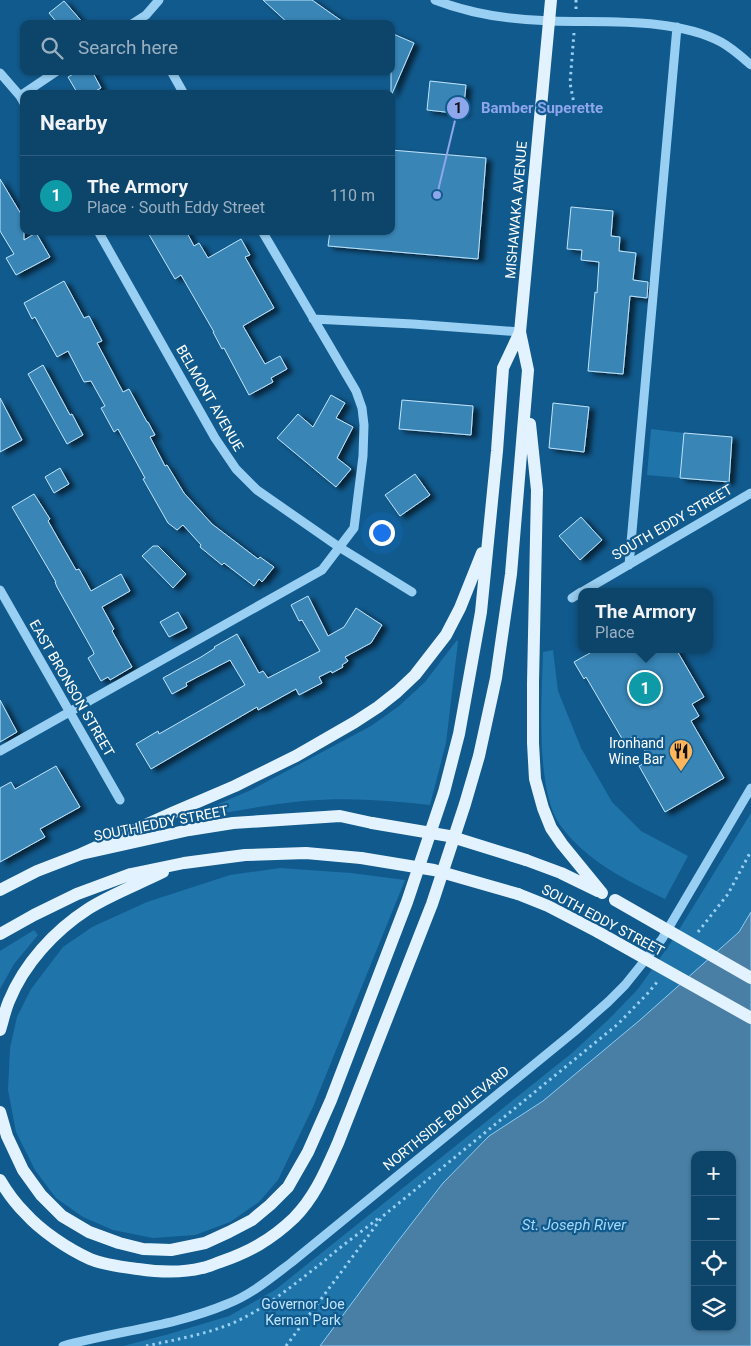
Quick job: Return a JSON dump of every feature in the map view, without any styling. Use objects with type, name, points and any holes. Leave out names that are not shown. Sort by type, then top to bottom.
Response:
[{"type":"main road","name":"MISHAWAKA AVENUE","points":[[526,394],[528,370],[520,332],[551,0]]},
{"type":"main road","name":"MISHAWAKA AVENUE","points":[[0,1112],[7,1136],[23,1170],[42,1196],[62,1216],[89,1232],[119,1243],[143,1249],[171,1250],[205,1243],[252,1220],[288,1187],[308,1152],[331,1100],[407,902],[441,801],[461,725],[481,612],[503,368],[520,332]]},
{"type":"main road","points":[[526,394],[536,490],[533,700],[535,779],[551,828],[602,893]]},
{"type":"main road","points":[[0,1180],[25,1214],[67,1247],[91,1259],[122,1267],[152,1271],[202,1268],[252,1250],[294,1218],[307,1202],[322,1178],[338,1143],[432,904],[479,756],[496,678],[511,574],[526,394]]},
{"type":"main road","points":[[81,854],[172,812],[235,786],[296,756],[378,707],[415,675],[446,635],[460,608],[488,537]]},
{"type":"main road","name":"SOUTH EDDY STREET","points":[[0,890],[37,871],[81,854],[189,830],[232,823],[340,816],[449,836],[561,873],[615,900],[751,978]]},
{"type":"main road","name":"SOUTH EDDY STREET","points":[[0,934],[77,894],[131,874],[184,863],[245,855],[306,853],[361,858],[434,870],[518,894],[548,906],[751,1018]]},
{"type":"main road","points":[[0,1030],[9,1002],[20,979],[40,951],[62,928],[88,909],[184,863]]},
{"type":"street","points":[[144,20],[159,0]]},
{"type":"street","points":[[435,0],[453,7],[502,16],[549,21],[639,23],[677,27],[698,32],[721,42],[751,65]]},
{"type":"street","points":[[629,565],[677,27]]},
{"type":"street","points":[[0,74],[20,97]]},
{"type":"street","points":[[33,90],[52,75]]},
{"type":"street","points":[[173,75],[182,90]]},
{"type":"street","name":"BELMONT AVENUE","points":[[100,235],[215,438],[236,470],[257,490],[339,547],[412,592]]},
{"type":"street","points":[[0,751],[322,570],[354,528],[363,456],[364,425],[362,408],[356,391],[264,235]]},
{"type":"street","points":[[313,319],[520,332]]},
{"type":"street","name":"SOUTH EDDY STREET","points":[[589,588],[751,493]]},
{"type":"street","name":"EAST BRONSON STREET","points":[[0,590],[120,800]]},
{"type":"street","name":"SOUTH EDDY STREET","points":[[572,598],[578,594]]},
{"type":"street","name":"NORTHSIDE BOULEVARD","points":[[63,1346],[171,1321],[229,1304],[270,1279],[292,1262],[575,1031],[625,985],[662,939],[751,788]]},
{"type":"path","points":[[573,46],[570,83],[576,114]]},
{"type":"path","points":[[286,1346],[383,1216]]},
{"type":"green space","points":[[651,429],[684,433],[680,478],[647,475]]},
{"type":"green space","points":[[457,640],[446,743],[430,805],[335,799],[303,801],[218,814],[214,806],[251,790],[371,726],[399,706],[425,682]]},
{"type":"green space","points":[[553,650],[558,691],[581,748],[612,802],[641,831],[688,856],[665,899],[621,877],[594,859],[570,838],[560,825],[552,809],[543,766],[541,717],[543,652]]},
{"type":"green space","name":"Governor Joe Kernan Park","points":[[751,813],[751,912],[739,932],[640,1020],[543,1101],[489,1136],[443,1183],[320,1346],[123,1346],[229,1316],[275,1290],[572,1053],[638,989],[672,941]]},
{"type":"green space","points":[[280,868],[351,873],[405,880],[313,1107],[278,1180],[259,1202],[230,1222],[195,1235],[153,1238],[113,1230],[83,1217],[56,1198],[35,1170],[16,1132],[8,1090],[10,1048],[17,1017],[31,989],[63,947],[92,927],[147,902],[230,875]]},
{"type":"green space","points":[[34,930],[38,935],[14,964],[0,989],[0,951]]},
{"type":"water","name":"St. Joseph River","points":[[751,912],[751,1346],[320,1346],[443,1183],[489,1136],[543,1101],[640,1020],[739,932]]},
{"type":"building","points":[[263,0],[312,0],[340,20],[285,20]]},
{"type":"building","points":[[64,1],[81,20],[55,20],[49,13]]},
{"type":"building","points":[[395,35],[414,43],[394,90],[391,90],[391,75],[395,75]]},
{"type":"building","points":[[72,75],[94,75],[101,88],[97,90],[76,90],[68,77]]},
{"type":"building","points":[[430,81],[466,85],[463,114],[427,110]]},
{"type":"building","points":[[395,150],[486,158],[478,259],[328,246],[329,235],[395,235]]},
{"type":"building","points":[[0,179],[20,212],[20,235],[24,235],[24,240],[33,235],[37,235],[50,257],[16,275],[6,258],[14,254],[0,231]]},
{"type":"building","points":[[571,207],[613,211],[611,236],[620,237],[619,251],[636,253],[633,280],[648,282],[647,298],[630,296],[623,374],[588,371],[599,262],[581,260],[582,250],[567,249]]},
{"type":"building","points":[[149,235],[188,235],[194,246],[199,243],[208,258],[241,239],[250,255],[245,257],[274,308],[243,326],[265,364],[280,356],[287,369],[271,378],[273,382],[249,395],[181,275],[175,279]]},
{"type":"building","points":[[64,281],[84,318],[89,316],[102,341],[97,343],[123,392],[129,389],[155,435],[150,437],[165,466],[167,465],[184,493],[212,524],[258,559],[260,557],[274,567],[262,582],[259,579],[254,586],[224,563],[222,565],[200,547],[201,545],[183,525],[177,530],[168,523],[118,429],[114,432],[101,408],[105,406],[91,381],[84,382],[68,351],[57,357],[35,317],[32,319],[24,303]]},
{"type":"building","points":[[43,365],[83,435],[67,444],[28,374]]},
{"type":"building","points":[[331,395],[345,403],[336,418],[353,427],[337,458],[351,469],[336,487],[277,438],[298,414],[313,427]]},
{"type":"building","points":[[0,398],[22,440],[0,452]]},
{"type":"building","points":[[402,400],[473,406],[471,435],[399,429]]},
{"type":"building","points":[[553,403],[589,407],[584,452],[549,448]]},
{"type":"building","points":[[684,433],[732,437],[729,482],[680,478]]},
{"type":"building","points":[[60,468],[69,484],[54,493],[45,477]]},
{"type":"building","points":[[415,474],[430,495],[400,516],[385,495]]},
{"type":"building","points":[[34,494],[50,519],[48,521],[76,570],[79,569],[91,591],[121,574],[130,591],[102,607],[114,629],[112,631],[132,667],[110,680],[108,677],[101,681],[88,658],[94,654],[93,651],[56,582],[12,507]]},
{"type":"building","points":[[581,517],[602,540],[580,560],[559,536]]},
{"type":"building","points":[[153,546],[158,546],[186,574],[173,588],[142,556]]},
{"type":"building","points":[[308,596],[328,636],[344,627],[356,608],[382,625],[371,643],[345,657],[348,661],[342,665],[343,667],[319,677],[322,683],[299,695],[296,689],[258,710],[257,707],[151,769],[136,744],[158,731],[159,734],[245,685],[230,660],[186,683],[187,686],[172,694],[163,678],[237,634],[259,673],[263,671],[268,678],[320,651],[302,620],[299,621],[291,605]]},
{"type":"building","points":[[178,612],[187,628],[169,637],[160,622]]},
{"type":"building","points":[[590,653],[678,653],[704,697],[692,704],[699,716],[691,721],[724,778],[665,812],[639,766],[650,760],[636,735],[624,742],[586,677],[584,679],[574,662]]},
{"type":"building","points":[[0,700],[17,732],[0,742]]},
{"type":"building","points":[[56,766],[80,807],[40,829],[45,837],[0,862],[0,788],[11,782],[15,789]]},
{"type":"place","name":"Bamber Superette","points":[[437,195]]},
{"type":"place","name":"The Armory","points":[[645,688]]},
{"type":"place","name":"Ironhand Wine Bar","points":[[681,772]]}]
